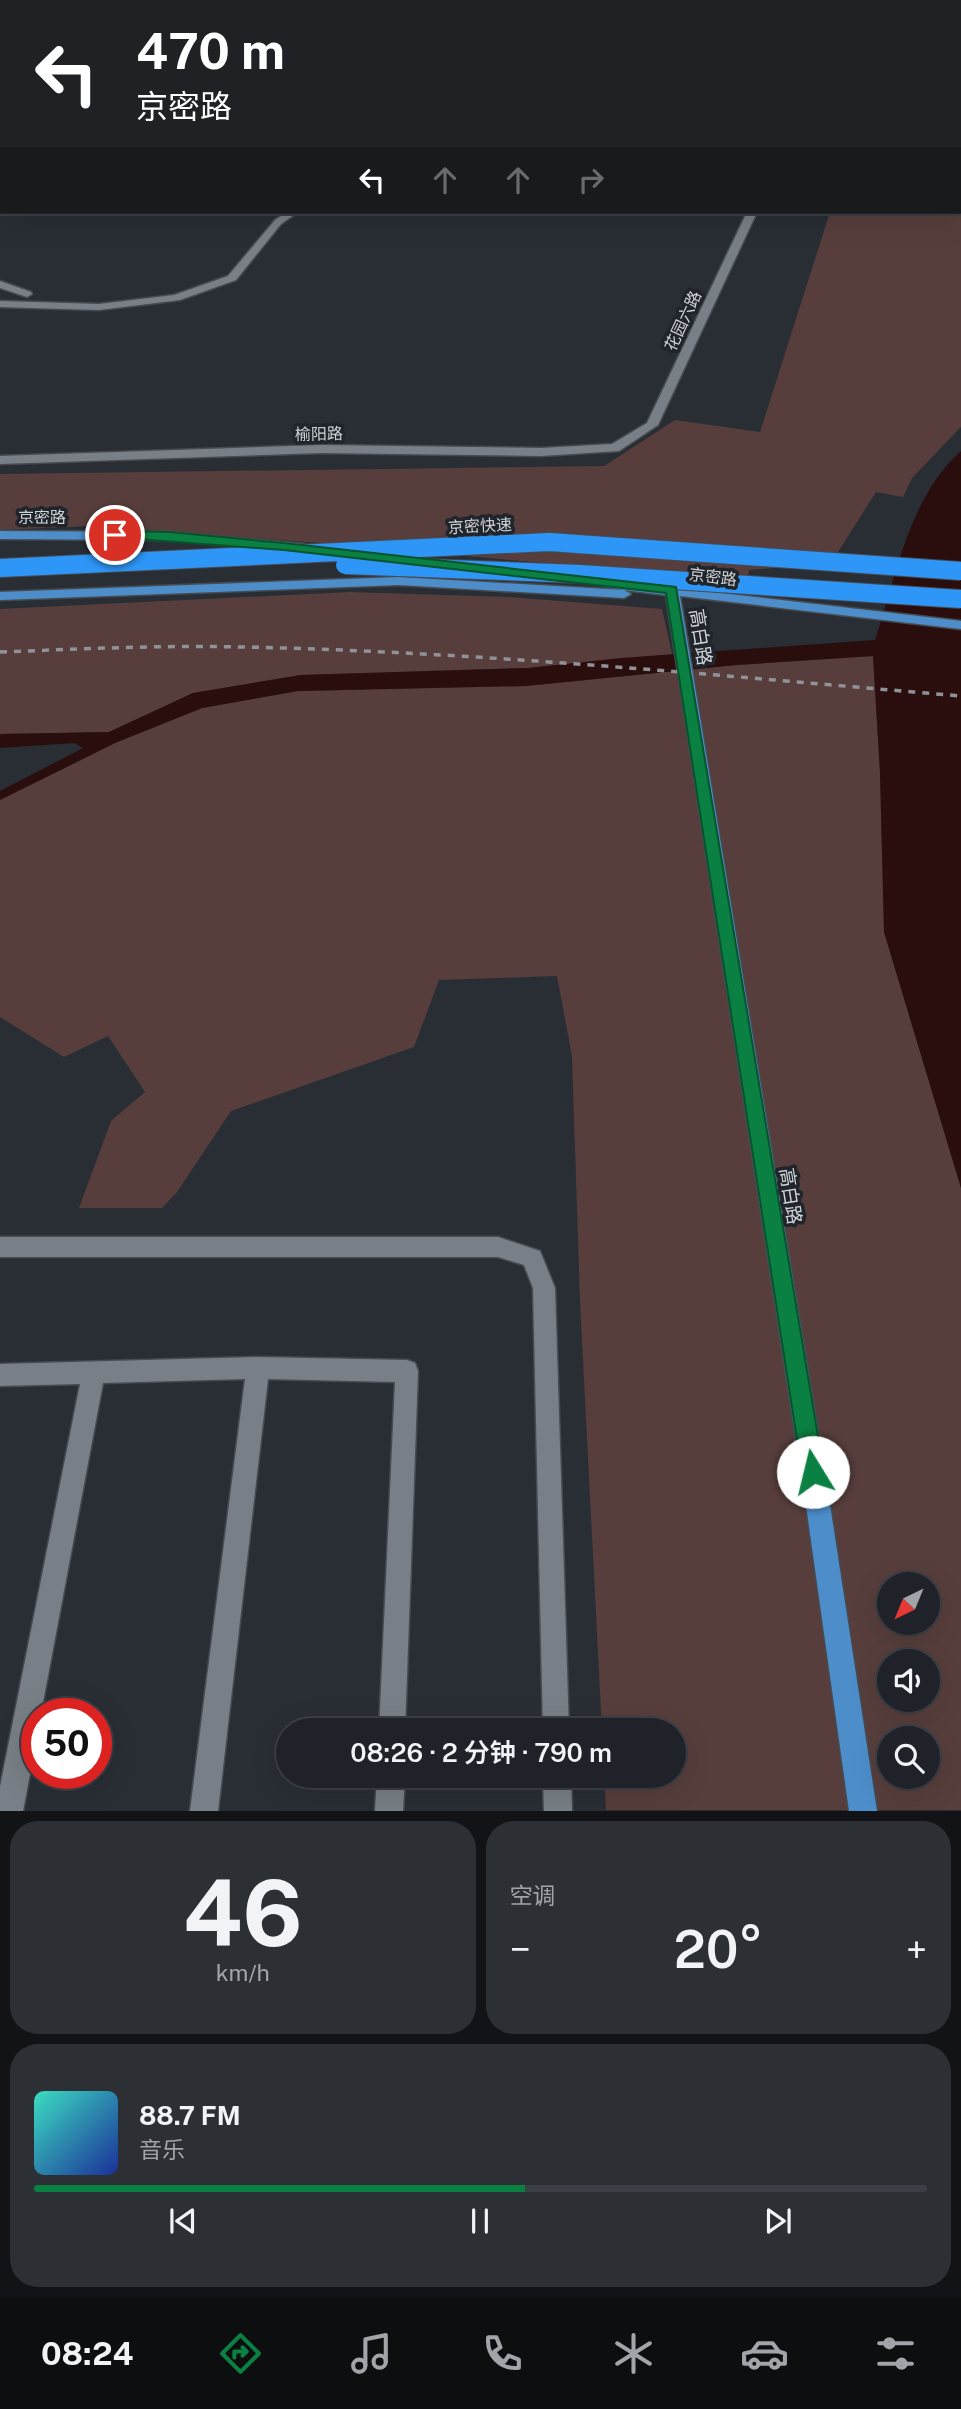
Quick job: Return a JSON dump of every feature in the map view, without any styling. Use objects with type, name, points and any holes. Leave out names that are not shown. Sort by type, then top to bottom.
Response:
[{"type":"highway","name":"京密快速","points":[[0,569],[549,542],[961,571]]},
{"type":"highway","name":"京密快速","points":[[0,569],[171,565],[369,565],[580,573],[961,599]]},
{"type":"main road","name":"京密路","points":[[0,535],[169,536],[818,612],[961,625]]},
{"type":"main road","name":"京密路","points":[[0,596],[399,581],[672,595]]},
{"type":"main road","name":"高白路","points":[[672,595],[815,1485],[863,1811]]},
{"type":"main road","name":"京密路","points":[[818,612],[961,634]]},
{"type":"street","points":[[0,304],[99,307],[176,298],[232,278],[278,222],[288,214]]},
{"type":"street","name":"花园六路","points":[[636,437],[652,425],[751,214]]},
{"type":"street","points":[[0,284],[27,294]]},
{"type":"street","name":"榆阳路","points":[[0,460],[321,449],[541,452],[615,448],[636,437]]},
{"type":"street","points":[[0,1247],[498,1247],[532,1258],[544,1288],[556,1718]]},
{"type":"street","points":[[204,1811],[258,1368]]},
{"type":"street","points":[[0,1375],[258,1368],[407,1371],[393,1718]]},
{"type":"street","points":[[9,1811],[94,1372]]},
{"type":"street","points":[[389,1811],[390,1788]]},
{"type":"street","points":[[557,1788],[558,1811]]},
{"type":"shaded area","points":[[829,214],[961,214],[961,427],[912,478],[903,497],[876,492],[831,563],[749,570],[747,582],[360,546],[91,526],[0,530],[0,474],[604,466],[675,420],[760,432]]},
{"type":"shaded area","points":[[961,451],[961,1188],[884,932],[880,772],[873,656],[736,665],[526,686],[298,691],[202,708],[115,743],[0,800],[0,791],[83,748],[75,743],[0,748],[0,734],[109,732],[193,693],[301,675],[528,668],[621,658],[875,640],[916,514],[943,470]]},
{"type":"shaded area","points":[[350,592],[507,597],[662,609],[672,654],[528,668],[301,675],[193,693],[109,732],[0,734],[0,609]]},
{"type":"shaded area","points":[[873,656],[880,772],[884,932],[961,1188],[961,1810],[606,1810],[605,1788],[686,1788],[686,1718],[601,1718],[580,1301],[572,1056],[557,976],[439,980],[414,1047],[231,1111],[177,1192],[162,1208],[79,1208],[111,1121],[145,1092],[108,1036],[64,1057],[0,1017],[0,800],[115,743],[202,708],[298,691],[526,686],[736,665]]},
{"type":"railway","points":[[0,652],[243,647],[423,654],[961,696]]},
{"type":"route","points":[[115,535],[169,536],[284,546],[407,559],[498,573],[672,590],[813,1472]]}]
